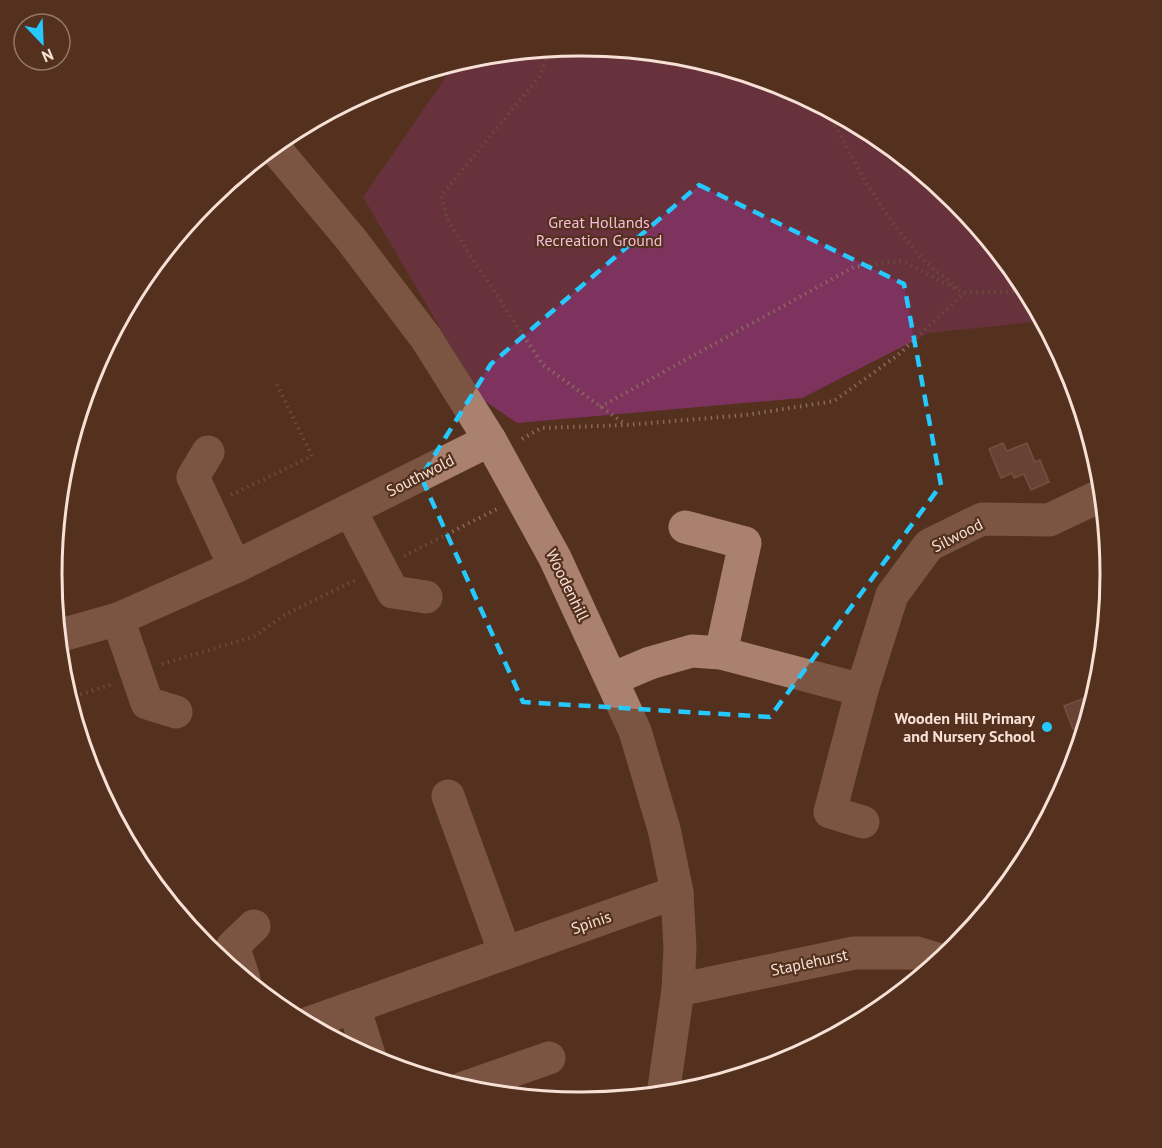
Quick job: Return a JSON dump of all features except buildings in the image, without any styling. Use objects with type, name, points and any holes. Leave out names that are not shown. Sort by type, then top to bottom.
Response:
[{"type":"street","name":"Woodenhill","points":[[279,153],[406,310],[493,446],[555,558],[635,731],[664,829],[677,892],[680,948],[678,990],[664,1086]]},
{"type":"street","name":"Southwold","points":[[66,634],[118,619],[493,446]]},
{"type":"street","points":[[208,452],[193,477],[235,567]]},
{"type":"street","name":"Silwood","points":[[863,822],[830,812],[862,690],[892,595],[929,545],[982,519],[1049,520],[1094,499]]},
{"type":"street","points":[[350,510],[393,592],[426,597]]},
{"type":"street","points":[[685,527],[745,543],[722,653]]},
{"type":"street","points":[[118,619],[147,703],[176,712]]},
{"type":"street","points":[[612,679],[650,663],[692,651],[722,653],[862,690]]},
{"type":"street","points":[[448,795],[505,953]]},
{"type":"street","name":"Spinis","points":[[317,1020],[677,892]]},
{"type":"street","points":[[239,964],[233,946],[254,926]]},
{"type":"street","name":"Staplehurst","points":[[678,990],[854,952],[917,953],[930,957]]},
{"type":"street","points":[[354,1007],[366,1045]]},
{"type":"street","points":[[478,1083],[549,1058]]},
{"type":"path","points":[[547,57],[539,77],[441,196],[449,223],[543,365],[626,425]]},
{"type":"path","points":[[833,121],[855,166],[883,211],[923,260],[964,294]]},
{"type":"path","points":[[600,407],[854,267],[902,261],[964,294],[1015,292]]},
{"type":"path","points":[[493,446],[541,428],[626,425],[746,415],[834,401],[898,355],[964,294]]},
{"type":"path","points":[[207,508],[312,456],[276,383]]},
{"type":"path","points":[[77,696],[103,688],[137,673],[253,637],[286,614],[521,496]]},
{"type":"highlighted area","points":[[699,185],[904,284],[941,485],[770,717],[523,702],[421,477],[491,364]]},
{"type":"green space","name":"Great Hollands Recreation Ground","points":[[547,57],[615,57],[682,65],[748,83],[810,109],[869,143],[897,163],[948,207],[971,232],[1012,286],[1034,322],[929,333],[802,398],[517,423],[482,399],[363,197],[449,73],[480,65]]},
{"type":"place","name":"Wooden Hill Primary and Nursery School","points":[[1047,727]]}]
